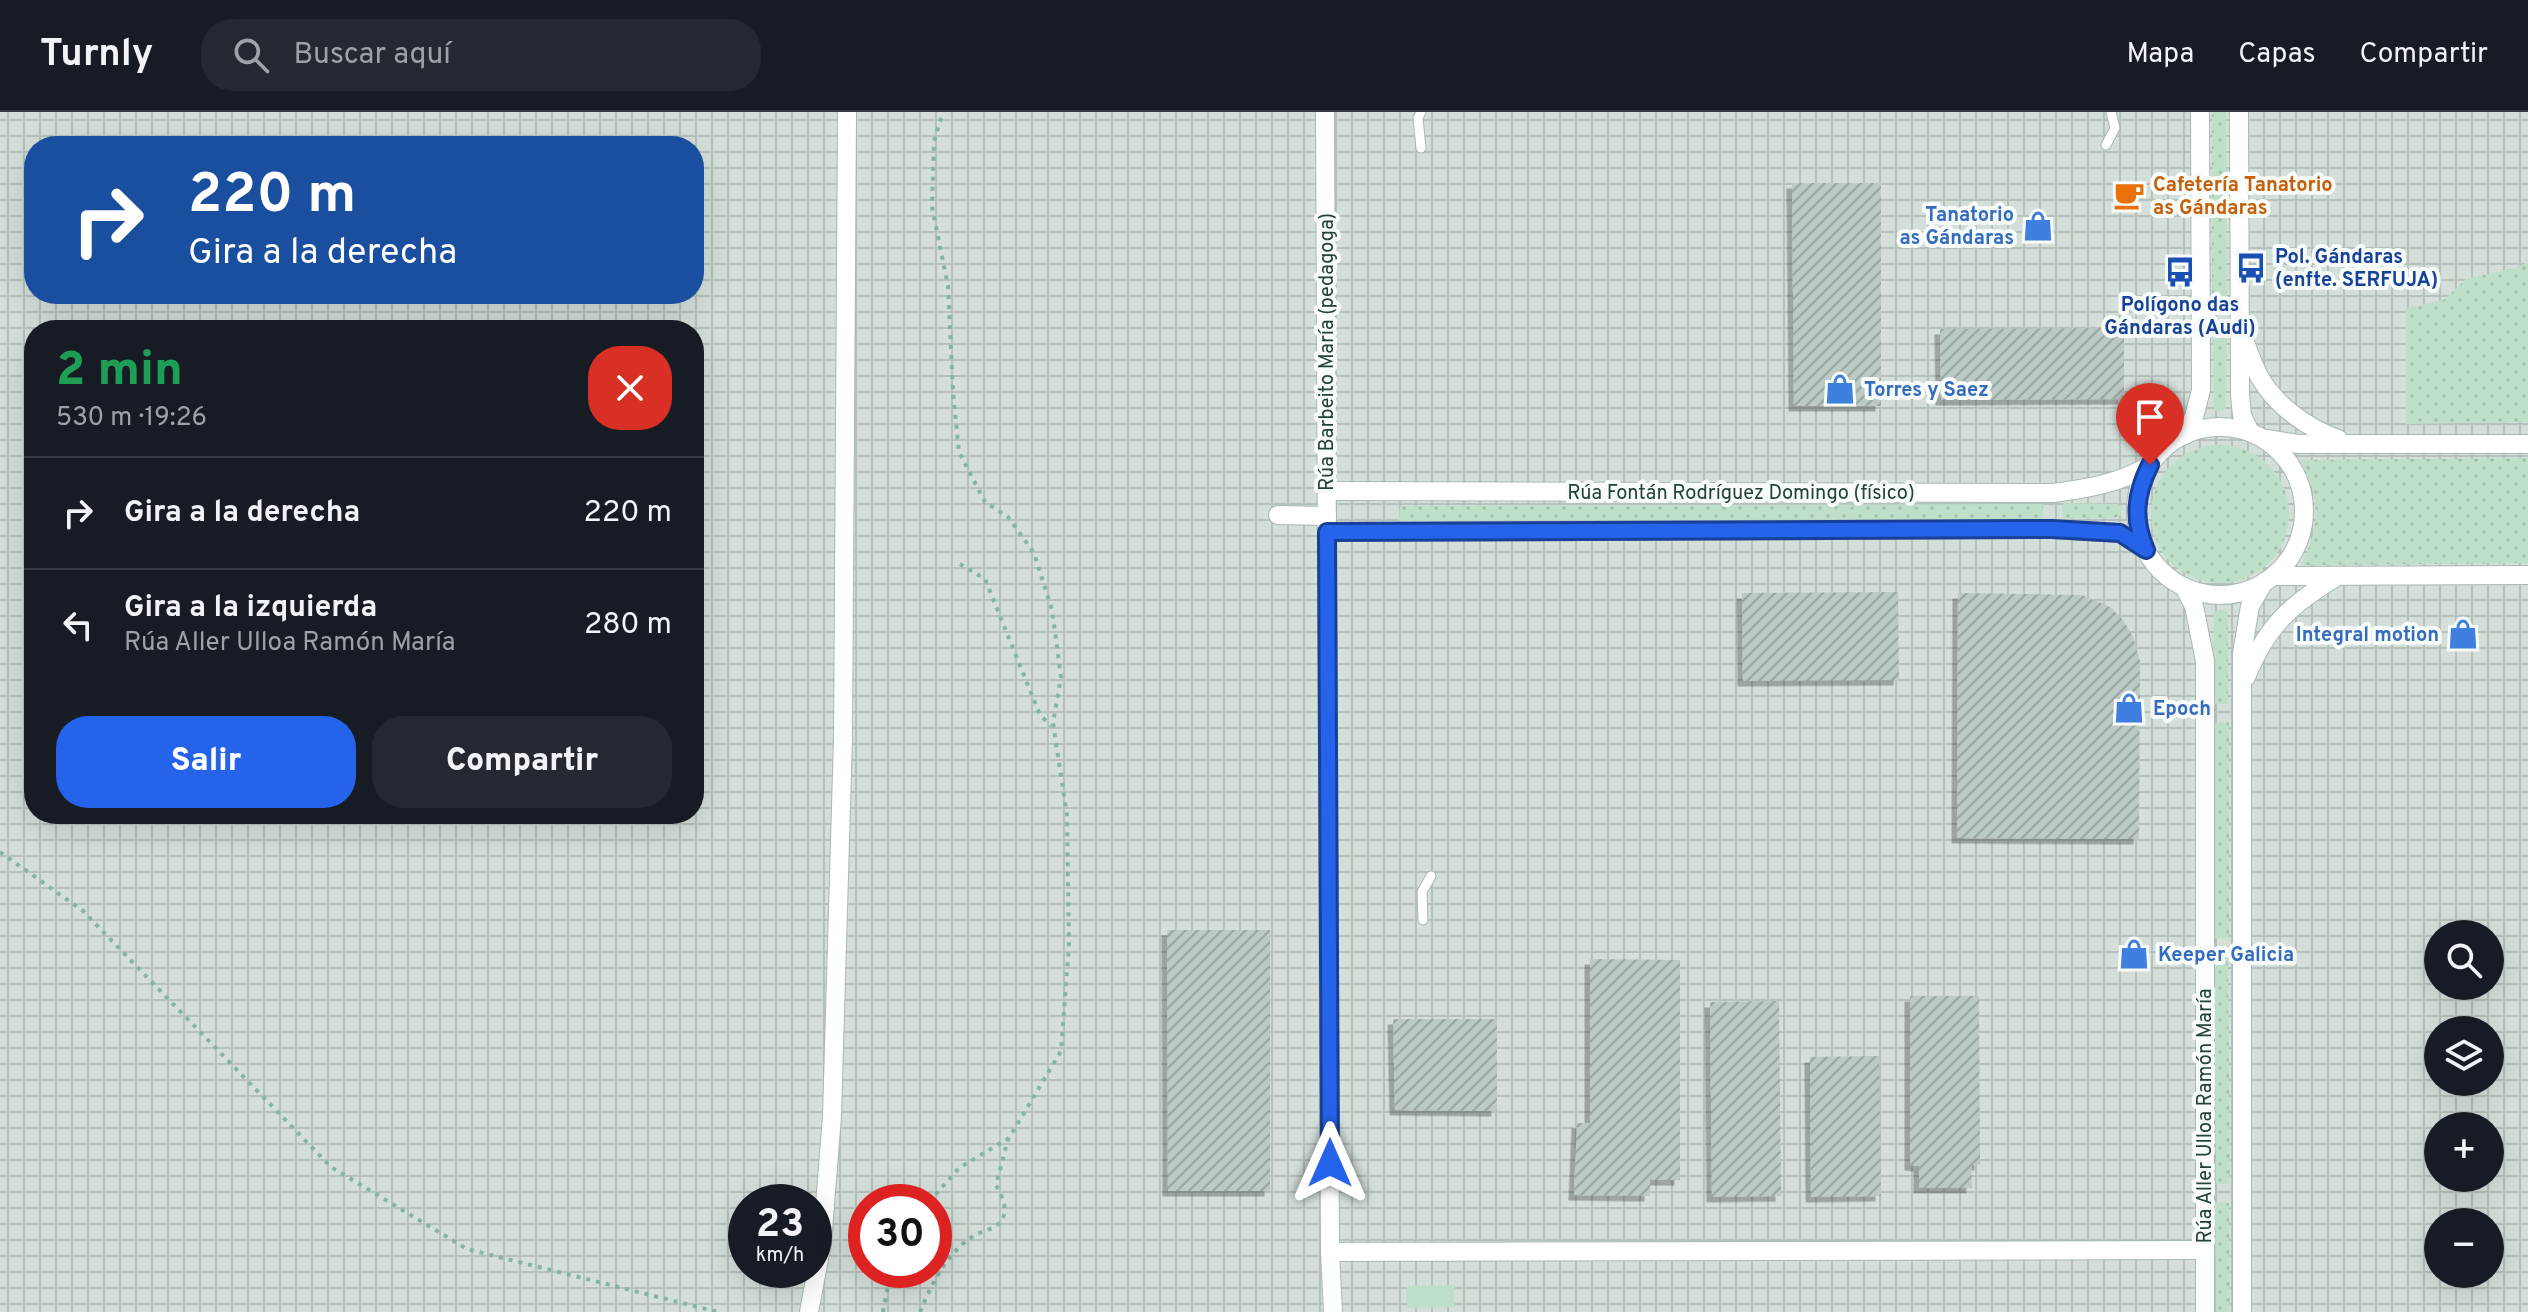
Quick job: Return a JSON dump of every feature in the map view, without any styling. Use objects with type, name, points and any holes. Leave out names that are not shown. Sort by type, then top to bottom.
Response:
[{"type":"street","points":[[809,1312],[822,1243],[832,1116],[843,738],[847,112]]},
{"type":"street","name":"Rúa Barbeito María (pedagoga)","points":[[1325,112],[1330,1252],[1333,1312]]},
{"type":"street","points":[[2185,435],[2194,417],[2201,390],[2200,112]]},
{"type":"street","points":[[2239,112],[2240,395],[2242,415],[2256,435]]},
{"type":"street","points":[[2240,328],[2259,377],[2287,411],[2320,433],[2356,445]]},
{"type":"street","points":[[2146,550],[2139,534],[2137,507],[2142,481],[2150,465],[2165,448],[2185,435],[2217,427],[2298,444],[2528,444]]},
{"type":"street","name":"Rúa Aller Ulloa Ramón María","points":[[2242,1312],[2242,687],[2245,626],[2250,606],[2298,544],[2304,504],[2300,484],[2291,465],[2278,450],[2256,435]]},
{"type":"street","name":"Rúa Fontán Rodríguez Domingo (físico)","points":[[1327,491],[2053,493],[2108,485],[2150,465]]},
{"type":"street","name":"Rúa Fontán Rodríguez Domingo (físico)","points":[[1278,515],[1327,524],[2052,529],[2120,533],[2146,550]]},
{"type":"street","name":"Rúa Aller Ulloa Ramón María","points":[[2146,550],[2156,565],[2184,587],[2194,606],[2205,661],[2205,1312]]},
{"type":"street","points":[[2184,587],[2211,594],[2239,593],[2268,579],[2528,575]]},
{"type":"street","name":"Rúa Aller Ulloa Ramón María","points":[[2242,687],[2258,647],[2284,614],[2338,576]]},
{"type":"street","points":[[1330,1252],[2205,1250]]},
{"type":"lane","points":[[1421,112],[1418,118],[1421,148]]},
{"type":"lane","points":[[2106,145],[2115,128],[2111,112]]},
{"type":"lane","points":[[1423,920],[1422,892],[1431,876]]},
{"type":"path","points":[[920,1312],[932,1282],[958,1248],[976,1234],[997,1227],[1005,1213],[996,1185],[1009,1138],[1061,1051],[1069,945],[1067,815],[1053,728],[1061,677],[1052,610],[1034,553],[1008,517],[985,502],[959,452],[948,286],[932,207],[934,141],[943,112]]},
{"type":"path","points":[[960,564],[985,579],[1040,715],[1053,728]]},
{"type":"path","points":[[0,852],[83,911],[331,1167],[467,1249],[718,1312]]},
{"type":"path","points":[[945,1184],[959,1168],[1009,1138]]},
{"type":"path","points":[[883,1312],[888,1288]]},
{"type":"shaded area","points":[[0,112],[2528,112],[2528,1312],[0,1312]]},
{"type":"green space","points":[[2212,112],[2226,112],[2227,301],[2212,301]]},
{"type":"green space","points":[[2528,262],[2528,422],[2406,424],[2406,308],[2444,300],[2466,279]]},
{"type":"green space","points":[[2213,319],[2227,319],[2226,406],[2225,410],[2214,411]]},
{"type":"green space","points":[[2220,445],[2246,450],[2269,465],[2284,488],[2289,514],[2284,540],[2269,563],[2246,578],[2220,583],[2194,578],[2171,563],[2156,540],[2151,514],[2156,488],[2171,465],[2194,450]]},
{"type":"green space","points":[[2528,458],[2528,563],[2301,565],[2312,538],[2316,513],[2312,488],[2301,460]]},
{"type":"green space","points":[[2063,503],[2118,504],[2122,507],[2122,514],[2115,518],[2063,518]]},
{"type":"green space","points":[[2043,504],[2043,519],[1399,521],[1400,506]]},
{"type":"green space","points":[[2226,610],[2228,619],[2228,704],[2213,704],[2214,612]]},
{"type":"green space","points":[[2229,722],[2229,938],[2215,938],[2215,723]]},
{"type":"green space","points":[[2214,956],[2228,956],[2230,1184],[2216,1184]]},
{"type":"green space","points":[[2215,1202],[2229,1203],[2230,1312],[2216,1312]]},
{"type":"green space","points":[[1455,1285],[1455,1307],[1407,1308],[1407,1286]]},
{"type":"building","points":[[1792,183],[1881,183],[1881,406],[1794,406]]},
{"type":"building","points":[[2124,328],[2124,399],[1941,400],[1940,329]]},
{"type":"building","points":[[1898,592],[1899,680],[1743,681],[1742,593]]},
{"type":"building","points":[[1958,593],[2082,595],[2110,607],[2123,620],[2133,637],[2140,661],[2139,839],[1957,838]]},
{"type":"building","points":[[1167,930],[1270,930],[1270,1191],[1168,1191]]},
{"type":"building","points":[[1590,959],[1680,960],[1680,1180],[1650,1180],[1650,1196],[1574,1195],[1577,1123],[1590,1123]]},
{"type":"building","points":[[1910,996],[1979,996],[1980,1165],[1971,1165],[1972,1188],[1919,1188],[1919,1166],[1910,1165]]},
{"type":"building","points":[[1779,1001],[1781,1196],[1712,1197],[1710,1002]]},
{"type":"building","points":[[1393,1019],[1497,1019],[1497,1111],[1395,1110]]},
{"type":"building","points":[[1879,1056],[1881,1196],[1811,1197],[1810,1057]]},
{"type":"place","name":"Cafetería Tanatorio as Gándaras","points":[[2129,195]]},
{"type":"place","name":"Tanatorio as Gándaras","points":[[2038,226]]},
{"type":"place","name":"Pol. Gándaras (enfte. SERFUJA)","points":[[2251,268]]},
{"type":"place","name":"Polígono das Gándaras (Audi)","points":[[2180,272]]},
{"type":"place","name":"Torres y Saez","points":[[1840,389]]},
{"type":"place","name":"Integral motion","points":[[2463,634]]},
{"type":"place","name":"Epoch","points":[[2129,708]]},
{"type":"place","name":"Keeper Galicia","points":[[2134,954]]},
{"type":"route","points":[[1330,1163],[1327,532],[2052,529],[2120,533],[2146,550],[2136,516],[2137,498],[2150,465]]}]
